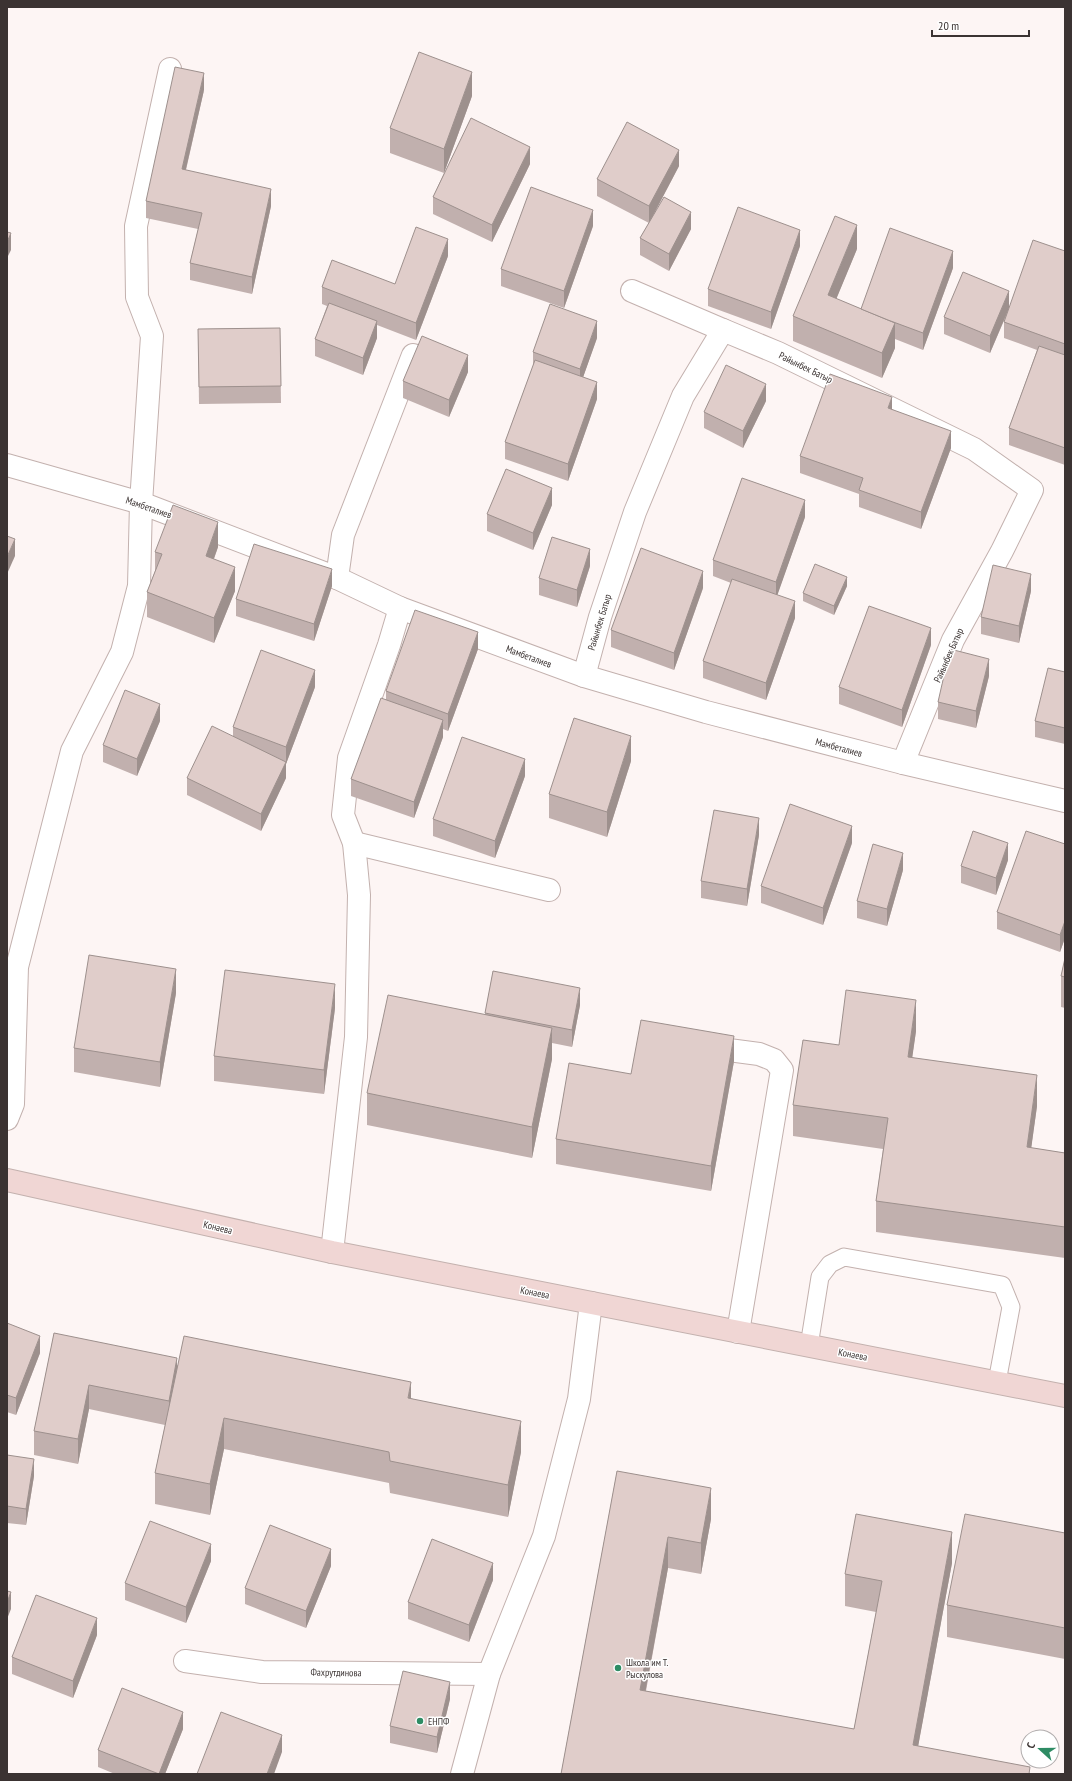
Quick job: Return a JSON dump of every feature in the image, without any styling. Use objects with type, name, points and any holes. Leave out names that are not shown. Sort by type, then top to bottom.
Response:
[{"type":"main road","name":"Конаева","points":[[7,1180],[332,1252],[1065,1396]]},
{"type":"street","points":[[7,1119],[13,1104],[16,967],[72,751],[122,652],[139,586],[141,503],[152,336],[137,297],[136,226],[170,69]]},
{"type":"street","points":[[632,291],[723,330]]},
{"type":"street","name":"Райынбек Батыр","points":[[584,676],[600,617],[635,512],[683,396],[723,330],[778,353],[974,449],[1032,490],[1002,551],[953,640],[903,763]]},
{"type":"street","points":[[337,578],[343,535],[413,355]]},
{"type":"street","name":"Мамбеталиев","points":[[7,465],[141,503],[337,578],[400,608],[584,676],[706,712],[903,763],[1065,801]]},
{"type":"street","points":[[332,1252],[356,1037],[359,895],[354,843],[343,815],[349,758],[389,645],[400,608]]},
{"type":"street","points":[[354,843],[549,890]]},
{"type":"street","points":[[688,1045],[759,1054],[774,1060],[782,1070],[738,1332]]},
{"type":"street","points":[[462,1774],[489,1674],[544,1536],[579,1399],[591,1303]]},
{"type":"street","name":"Фахрутдинова","points":[[185,1661],[262,1672],[489,1674]]},
{"type":"lane","points":[[809,1346],[820,1277],[830,1264],[844,1257],[1002,1286],[1011,1307],[997,1382]]},
{"type":"building","points":[[419,52],[472,72],[444,149],[390,128]]},
{"type":"building","points":[[175,67],[204,73],[182,169],[271,189],[252,277],[190,263],[202,213],[146,201]]},
{"type":"building","points":[[471,118],[530,147],[492,225],[433,197]]},
{"type":"building","points":[[627,122],[679,150],[649,206],[597,179]]},
{"type":"building","points":[[531,187],[593,210],[564,291],[501,269]]},
{"type":"building","points":[[664,197],[691,212],[669,254],[640,238]]},
{"type":"building","points":[[738,207],[800,230],[771,312],[708,289]]},
{"type":"building","points":[[835,216],[857,225],[828,295],[895,323],[882,353],[793,316]]},
{"type":"building","points":[[416,227],[448,239],[416,323],[322,287],[332,260],[395,284]]},
{"type":"building","points":[[890,228],[953,251],[923,333],[861,309]]},
{"type":"building","points":[[7,232],[11,233],[7,242]]},
{"type":"building","points":[[1033,240],[1065,251],[1065,344],[1004,322]]},
{"type":"building","points":[[963,272],[1009,291],[990,336],[944,317]]},
{"type":"building","points":[[329,303],[377,321],[363,358],[315,339]]},
{"type":"building","points":[[550,304],[597,321],[580,369],[533,352]]},
{"type":"building","points":[[280,328],[281,386],[199,387],[198,329]]},
{"type":"building","points":[[422,336],[468,355],[449,400],[403,381]]},
{"type":"building","points":[[1039,346],[1065,355],[1065,448],[1009,428]]},
{"type":"building","points":[[535,360],[597,382],[568,464],[505,442]]},
{"type":"building","points":[[726,365],[766,384],[743,431],[704,412]]},
{"type":"building","points":[[830,374],[892,397],[888,408],[951,431],[921,512],[859,490],[863,478],[800,456]]},
{"type":"building","points":[[506,469],[552,488],[533,533],[487,514]]},
{"type":"building","points":[[742,478],[805,500],[776,582],[713,560]]},
{"type":"building","points":[[173,505],[218,522],[206,556],[235,567],[214,618],[147,592],[162,554],[155,552]]},
{"type":"building","points":[[7,536],[15,539],[7,557]]},
{"type":"building","points":[[552,537],[590,549],[577,590],[539,578]]},
{"type":"building","points":[[254,544],[332,569],[314,624],[236,599]]},
{"type":"building","points":[[641,548],[703,571],[674,653],[611,630]]},
{"type":"building","points":[[815,564],[847,577],[834,606],[803,593]]},
{"type":"building","points":[[993,565],[1031,574],[1019,626],[981,617]]},
{"type":"building","points":[[732,579],[795,601],[766,683],[703,661]]},
{"type":"building","points":[[869,606],[931,628],[902,710],[839,687]]},
{"type":"building","points":[[415,610],[478,632],[448,714],[386,691]]},
{"type":"building","points":[[950,649],[989,659],[976,711],[938,702]]},
{"type":"building","points":[[261,650],[315,670],[286,747],[233,727]]},
{"type":"building","points":[[1048,668],[1065,672],[1065,728],[1035,721]]},
{"type":"building","points":[[125,690],[160,704],[137,759],[103,745]]},
{"type":"building","points":[[381,698],[443,720],[414,802],[351,779]]},
{"type":"building","points":[[574,718],[631,736],[607,812],[549,794]]},
{"type":"building","points":[[212,726],[286,762],[261,814],[187,778]]},
{"type":"building","points":[[462,737],[525,759],[495,841],[433,819]]},
{"type":"building","points":[[790,804],[852,826],[823,908],[761,886]]},
{"type":"building","points":[[714,810],[759,818],[747,889],[701,881]]},
{"type":"building","points":[[973,831],[1008,843],[996,878],[961,866]]},
{"type":"building","points":[[1026,831],[1065,844],[1065,921],[1060,935],[997,912]]},
{"type":"building","points":[[873,844],[903,853],[887,909],[857,901]]},
{"type":"building","points":[[89,955],[176,969],[160,1062],[74,1048]]},
{"type":"building","points":[[1065,958],[1065,977],[1061,976]]},
{"type":"building","points":[[225,970],[335,984],[324,1070],[214,1056]]},
{"type":"building","points":[[493,971],[580,988],[572,1030],[485,1013]]},
{"type":"building","points":[[846,990],[916,1000],[908,1057],[1037,1075],[1027,1147],[1065,1153],[1065,1227],[876,1201],[888,1118],[793,1105],[803,1040],[839,1045]]},
{"type":"building","points":[[388,995],[552,1028],[532,1127],[367,1093]]},
{"type":"building","points":[[641,1020],[734,1036],[711,1166],[556,1139],[569,1063],[631,1074]]},
{"type":"building","points":[[7,1323],[40,1336],[16,1398],[7,1395]]},
{"type":"building","points":[[54,1333],[177,1358],[169,1401],[89,1385],[78,1439],[34,1431]]},
{"type":"building","points":[[184,1336],[411,1382],[408,1398],[521,1421],[508,1485],[390,1461],[389,1452],[224,1418],[210,1484],[155,1473]]},
{"type":"building","points":[[7,1455],[34,1459],[26,1509],[7,1506]]},
{"type":"building","name":"Школа им Т. Рыскулова","points":[[617,1471],[711,1488],[701,1543],[668,1537],[640,1690],[854,1729],[882,1581],[845,1574],[856,1514],[952,1532],[913,1745],[1020,1765],[1020,1769],[1030,1769],[1029,1774],[561,1774]]},
{"type":"building","points":[[965,1514],[1065,1533],[1065,1628],[947,1605]]},
{"type":"building","points":[[150,1521],[211,1544],[186,1607],[125,1583]]},
{"type":"building","points":[[270,1525],[331,1549],[306,1611],[245,1588]]},
{"type":"building","points":[[432,1539],[493,1563],[469,1625],[408,1602]]},
{"type":"building","points":[[7,1591],[11,1592],[7,1602]]},
{"type":"building","points":[[36,1595],[97,1618],[73,1681],[12,1657]]},
{"type":"building","name":"ЕНПФ","points":[[403,1671],[450,1682],[437,1737],[390,1726]]},
{"type":"building","points":[[122,1688],[183,1712],[159,1774],[98,1750]]},
{"type":"building","points":[[221,1712],[282,1735],[267,1774],[197,1774]]},
{"type":"place","name":"Школа им Т. Рыскулова","points":[[618,1668]]},
{"type":"place","name":"ЕНПФ","points":[[420,1721]]}]
